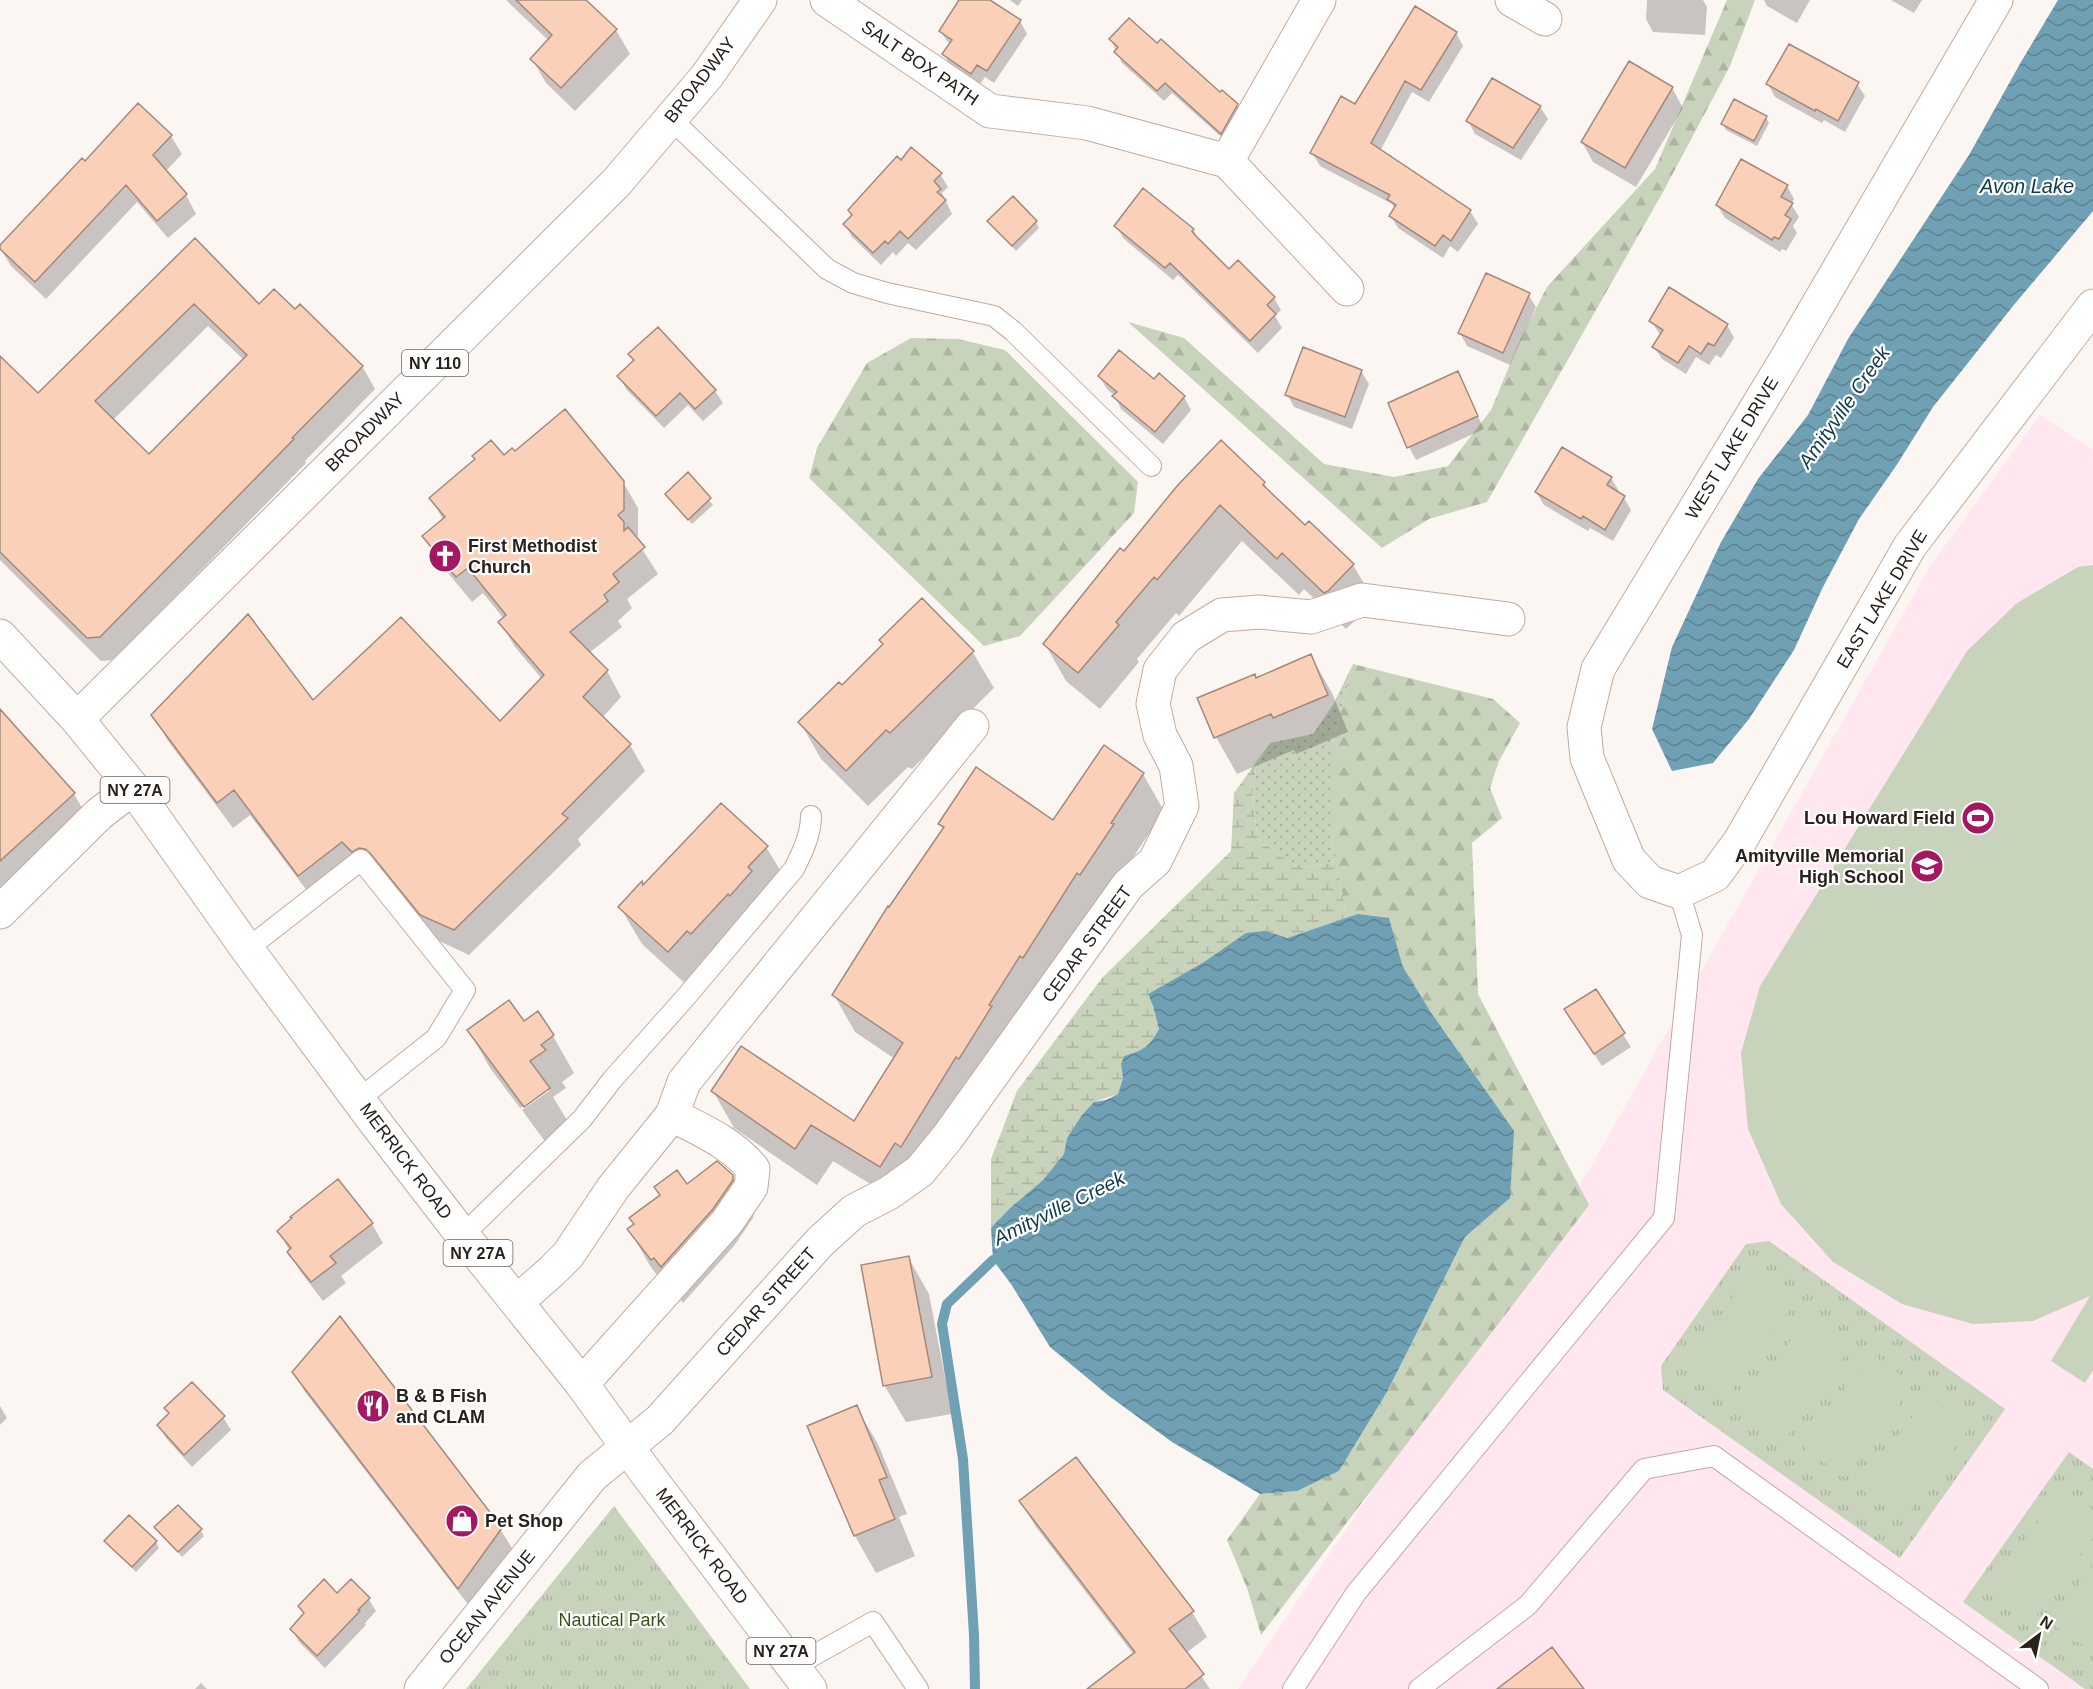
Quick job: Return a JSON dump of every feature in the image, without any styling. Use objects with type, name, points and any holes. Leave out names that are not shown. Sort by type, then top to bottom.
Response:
[{"type":"street","name":"BROADWAY","points":[[77,719],[616,183],[707,76],[760,0]]},
{"type":"street","name":"SALT BOX PATH","points":[[827,0],[990,111],[1087,123],[1227,161]]},
{"type":"street","points":[[1318,0],[1227,161],[1347,289]]},
{"type":"street","points":[[1512,0],[1545,19]]},
{"type":"street","name":"WEST LAKE DRIVE","points":[[1679,892],[1650,882],[1629,860],[1587,758],[1584,727],[1598,669],[1788,356],[1996,0]]},
{"type":"street","name":"EAST LAKE DRIVE","points":[[1679,892],[1715,876],[1740,841],[1910,546],[2093,306]]},
{"type":"street","name":"CEDAR STREET","points":[[627,1448],[660,1420],[819,1242],[854,1211],[890,1193],[920,1171],[947,1138],[1128,885],[1155,861],[1182,806],[1176,766],[1160,735],[1153,704],[1160,670],[1186,638],[1222,615],[1259,612],[1311,617],[1362,600],[1508,620]]},
{"type":"street","name":"MERRICK ROAD","points":[[0,636],[77,719],[133,788],[247,949],[359,1099],[582,1384],[627,1448],[801,1678]]},
{"type":"street","points":[[518,1301],[568,1255],[613,1188],[672,1115],[684,1082],[972,726]]},
{"type":"street","points":[[0,912],[99,814],[133,788]]},
{"type":"street","points":[[582,1384],[726,1222],[751,1187],[753,1170],[743,1156],[715,1137],[672,1115]]},
{"type":"street","name":"OCEAN AVENUE","points":[[421,1689],[592,1476],[627,1448]]},
{"type":"lane","points":[[671,119],[828,268],[853,282],[887,293],[994,316],[1151,466]]},
{"type":"lane","points":[[463,1234],[582,1119],[612,1080],[794,869],[811,827],[811,816]]},
{"type":"lane","points":[[247,949],[361,860],[465,990],[435,1038],[359,1099]]},
{"type":"lane","points":[[1293,1689],[1356,1593],[1664,1218],[1692,935],[1679,892]]},
{"type":"lane","points":[[1419,1689],[1528,1605],[1644,1469],[1714,1456],[2038,1689]]},
{"type":"lane","points":[[801,1678],[873,1622],[918,1689]]},
{"type":"shaded area","name":"Amityville Memorial High School","points":[[2040,415],[2093,450],[2093,1689],[1238,1689],[1592,1165],[1930,566]]},
{"type":"green space","points":[[1727,0],[1755,0],[1730,66],[1663,192],[1487,502],[1429,519],[1382,548],[1128,322],[1184,338],[1324,464],[1394,477],[1448,466],[1491,410],[1520,340],[1547,287],[1655,169]]},
{"type":"green space","points":[[911,338],[958,339],[1005,350],[1138,482],[1134,513],[1020,636],[984,646],[809,478],[817,448],[867,363]]},
{"type":"green space","name":"Lou Howard Field","points":[[2093,565],[2093,1370],[2085,1383],[2051,1361],[2090,1296],[2033,1321],[1973,1324],[1902,1304],[1833,1262],[1781,1204],[1748,1129],[1741,1053],[1760,986],[1967,651],[2017,603],[2078,567]]},
{"type":"green space","points":[[1353,664],[1332,745],[1332,837],[1337,862],[1298,868],[1258,839],[1252,797],[1256,767],[1270,743],[1313,734],[1333,705]]},
{"type":"green space","points":[[1353,664],[1493,699],[1520,723],[1499,761],[1490,788],[1502,818],[1472,843],[1478,994],[1589,1205],[1261,1635],[1247,1588],[1227,1540],[1260,1494],[1297,1491],[1339,1471],[1387,1392],[1465,1237],[1510,1198],[1432,1014],[1403,967],[1389,918],[1347,918],[1332,837],[1332,745]]},
{"type":"green space","points":[[1270,743],[1256,767],[1252,797],[1258,839],[1298,868],[1337,862],[1347,918],[1287,938],[1266,931],[1204,962],[1148,994],[1159,1029],[1145,1047],[1124,1056],[1121,1064],[1123,1078],[1118,1094],[1094,1102],[1082,1115],[1067,1138],[1064,1154],[1043,1180],[1010,1208],[991,1228],[991,1159],[1017,1091],[1102,978],[1231,851],[1234,793]]},
{"type":"green space","points":[[1769,1241],[2005,1409],[1900,1558],[1663,1390],[1661,1366],[1746,1244]]},
{"type":"green space","points":[[1752,1270],[1796,1301],[1729,1395],[1686,1365]]},
{"type":"green space","points":[[1811,1311],[1854,1342],[1787,1437],[1744,1406]]},
{"type":"green space","points":[[1870,1353],[1913,1383],[1846,1478],[1803,1447]]},
{"type":"green space","points":[[1928,1395],[1971,1425],[1904,1520],[1861,1489]]},
{"type":"green space","points":[[2069,1452],[2093,1469],[2093,1689],[2085,1689],[1963,1602]]},
{"type":"green space","points":[[2062,1488],[2093,1510],[2093,1537],[2039,1614],[1995,1583]]},
{"type":"green space","name":"Nautical Park","points":[[614,1506],[750,1689],[466,1689]]},
{"type":"green space","points":[[2093,1565],[2093,1653],[2052,1624]]},
{"type":"water","name":"Avon Lake","points":[[2058,0],[2093,0],[2093,211],[2013,306],[1933,407],[1859,519],[1823,587],[1794,650],[1749,719],[1713,763],[1672,771],[1652,729],[1672,647],[1721,542],[1758,479],[1808,415],[1848,339],[1969,155]]},
{"type":"water","points":[[1358,914],[1389,918],[1403,967],[1432,1014],[1514,1131],[1510,1198],[1465,1237],[1387,1392],[1339,1471],[1297,1491],[1260,1494],[1172,1442],[1109,1396],[1050,1347],[1011,1284],[993,1260],[991,1228],[1010,1208],[1043,1180],[1064,1154],[1067,1138],[1082,1115],[1094,1102],[1106,1100],[1118,1094],[1123,1078],[1121,1064],[1124,1056],[1145,1047],[1159,1029],[1148,994],[1204,962],[1246,933],[1266,931],[1287,938]]},
{"type":"building","points":[[516,0],[586,0],[617,29],[561,88],[530,59],[552,35]]},
{"type":"building","points":[[959,0],[990,0],[1021,20],[987,71],[977,65],[971,74],[942,54],[952,40],[939,31]]},
{"type":"building","points":[[1415,6],[1457,32],[1421,90],[1405,81],[1371,143],[1471,210],[1451,241],[1443,235],[1435,246],[1389,216],[1396,205],[1387,199],[1390,195],[1310,153],[1341,96],[1355,104]]},
{"type":"building","points":[[1129,18],[1157,43],[1161,39],[1220,92],[1222,90],[1238,104],[1221,134],[1165,83],[1157,91],[1114,52],[1118,47],[1109,39]]},
{"type":"building","points":[[1789,44],[1859,82],[1838,121],[1766,84]]},
{"type":"building","points":[[1629,61],[1673,87],[1625,168],[1581,142]]},
{"type":"building","points":[[1492,78],[1541,106],[1513,148],[1466,121]]},
{"type":"building","points":[[1734,99],[1767,116],[1754,141],[1721,124]]},
{"type":"building","points":[[138,103],[172,135],[153,155],[187,194],[157,221],[126,185],[35,282],[0,249],[0,245],[82,158],[85,161]]},
{"type":"building","points":[[911,147],[942,173],[934,181],[941,189],[937,192],[946,200],[908,239],[900,231],[888,244],[885,241],[873,253],[843,224],[852,215],[848,210],[897,156],[901,160]]},
{"type":"building","points":[[1741,159],[1788,185],[1781,197],[1793,203],[1785,215],[1791,219],[1779,239],[1774,237],[1772,240],[1716,205]]},
{"type":"building","points":[[1143,188],[1194,229],[1192,231],[1195,235],[1229,269],[1238,260],[1275,297],[1267,305],[1276,314],[1250,341],[1170,263],[1165,268],[1114,226]]},
{"type":"building","points":[[1013,196],[1037,221],[1012,246],[987,221]]},
{"type":"building","points":[[195,238],[259,304],[274,289],[295,309],[300,304],[363,366],[100,637],[87,638],[0,552],[0,356],[38,393]],"holes":[[[194,304],[247,355],[149,454],[95,401]]]},
{"type":"building","points":[[1486,273],[1530,293],[1503,353],[1458,333]]},
{"type":"building","points":[[1669,287],[1728,324],[1714,346],[1708,343],[1701,354],[1689,346],[1678,363],[1652,347],[1663,330],[1649,321]]},
{"type":"building","points":[[658,327],[716,390],[695,409],[680,393],[656,416],[617,376],[634,360],[628,354]]},
{"type":"building","points":[[1303,347],[1362,370],[1345,417],[1285,395]]},
{"type":"building","points":[[1119,350],[1154,379],[1159,373],[1185,396],[1155,432],[1112,396],[1117,392],[1098,376]]},
{"type":"building","points":[[1458,371],[1478,416],[1407,448],[1388,403]]},
{"type":"building","points":[[565,409],[624,481],[624,510],[618,515],[624,522],[624,531],[628,527],[645,547],[613,574],[619,582],[604,595],[608,601],[570,632],[608,670],[583,697],[631,744],[562,814],[568,818],[454,930],[420,915],[365,849],[359,848],[352,852],[342,842],[298,876],[234,790],[217,803],[151,715],[248,614],[313,700],[401,617],[500,721],[544,675],[498,622],[506,615],[468,568],[456,577],[422,536],[445,517],[429,498],[475,459],[472,456],[491,440],[504,455],[512,448],[515,451]]},
{"type":"building","points":[[1221,440],[1305,525],[1309,521],[1354,564],[1324,593],[1282,553],[1277,559],[1220,505],[1157,580],[1154,577],[1116,622],[1119,625],[1078,673],[1043,644],[1120,548],[1124,551],[1177,486]]},
{"type":"building","points":[[1562,447],[1612,477],[1607,485],[1625,496],[1605,530],[1583,516],[1581,519],[1535,492]]},
{"type":"building","points":[[688,472],[711,498],[688,520],[665,494]]},
{"type":"building","points":[[922,598],[974,651],[890,733],[886,730],[846,771],[798,722],[839,682],[842,685],[883,644],[879,640]]},
{"type":"building","points":[[1311,654],[1328,695],[1273,718],[1271,714],[1214,738],[1197,698],[1255,674],[1256,678]]},
{"type":"building","points":[[0,709],[75,793],[0,861]]},
{"type":"building","points":[[1104,745],[1144,773],[1080,875],[1077,873],[1023,958],[1020,956],[959,1059],[956,1057],[901,1147],[895,1143],[880,1167],[811,1125],[795,1149],[711,1091],[741,1046],[854,1121],[903,1043],[832,995],[888,906],[944,827],[938,824],[976,767],[1053,820]]},
{"type":"building","points":[[721,803],[768,846],[748,867],[752,871],[730,896],[728,894],[691,934],[687,931],[668,952],[618,907],[642,881],[643,885]]},
{"type":"building","points":[[1596,989],[1625,1033],[1594,1054],[1564,1009]]},
{"type":"building","points":[[509,1000],[524,1021],[538,1011],[554,1035],[541,1045],[546,1050],[530,1061],[550,1088],[524,1107],[467,1030]]},
{"type":"building","points":[[717,1161],[733,1175],[733,1180],[713,1209],[661,1267],[654,1258],[651,1260],[627,1229],[634,1224],[629,1218],[660,1195],[654,1187],[677,1170],[687,1184]]},
{"type":"building","points":[[338,1179],[373,1223],[330,1256],[336,1263],[311,1282],[287,1252],[291,1248],[277,1231],[292,1218],[290,1217]]},
{"type":"building","points":[[909,1256],[932,1377],[883,1386],[861,1265]]},
{"type":"building","points":[[340,1316],[502,1528],[458,1589],[292,1372]]},
{"type":"building","points":[[192,1382],[225,1416],[184,1455],[157,1425],[169,1413],[164,1408]]},
{"type":"building","points":[[857,1405],[887,1477],[879,1480],[895,1519],[854,1536],[807,1426]]},
{"type":"building","points":[[1076,1457],[1194,1611],[1169,1629],[1204,1674],[1185,1689],[1087,1689],[1135,1652],[1019,1501]]},
{"type":"building","points":[[178,1505],[202,1529],[178,1552],[154,1527]]},
{"type":"building","points":[[129,1515],[157,1541],[132,1567],[104,1541]]},
{"type":"building","points":[[324,1579],[337,1593],[351,1579],[370,1598],[317,1656],[290,1629],[304,1613],[298,1606]]},
{"type":"building","points":[[1552,1647],[1584,1689],[1497,1689]]},
{"type":"waterway","name":"Amityville Creek","points":[[975,1689],[974,1635],[963,1459],[942,1324],[947,1304],[993,1260],[1004,1255]]},
{"type":"place","name":"First Methodist Church","points":[[445,556]]},
{"type":"place","name":"Lou Howard Field","points":[[1978,818]]},
{"type":"place","name":"Amityville Memorial High School","points":[[1927,866]]},
{"type":"place","name":"B & B Fish and CLAM","points":[[373,1406]]},
{"type":"place","name":"Pet Shop","points":[[462,1521]]}]
